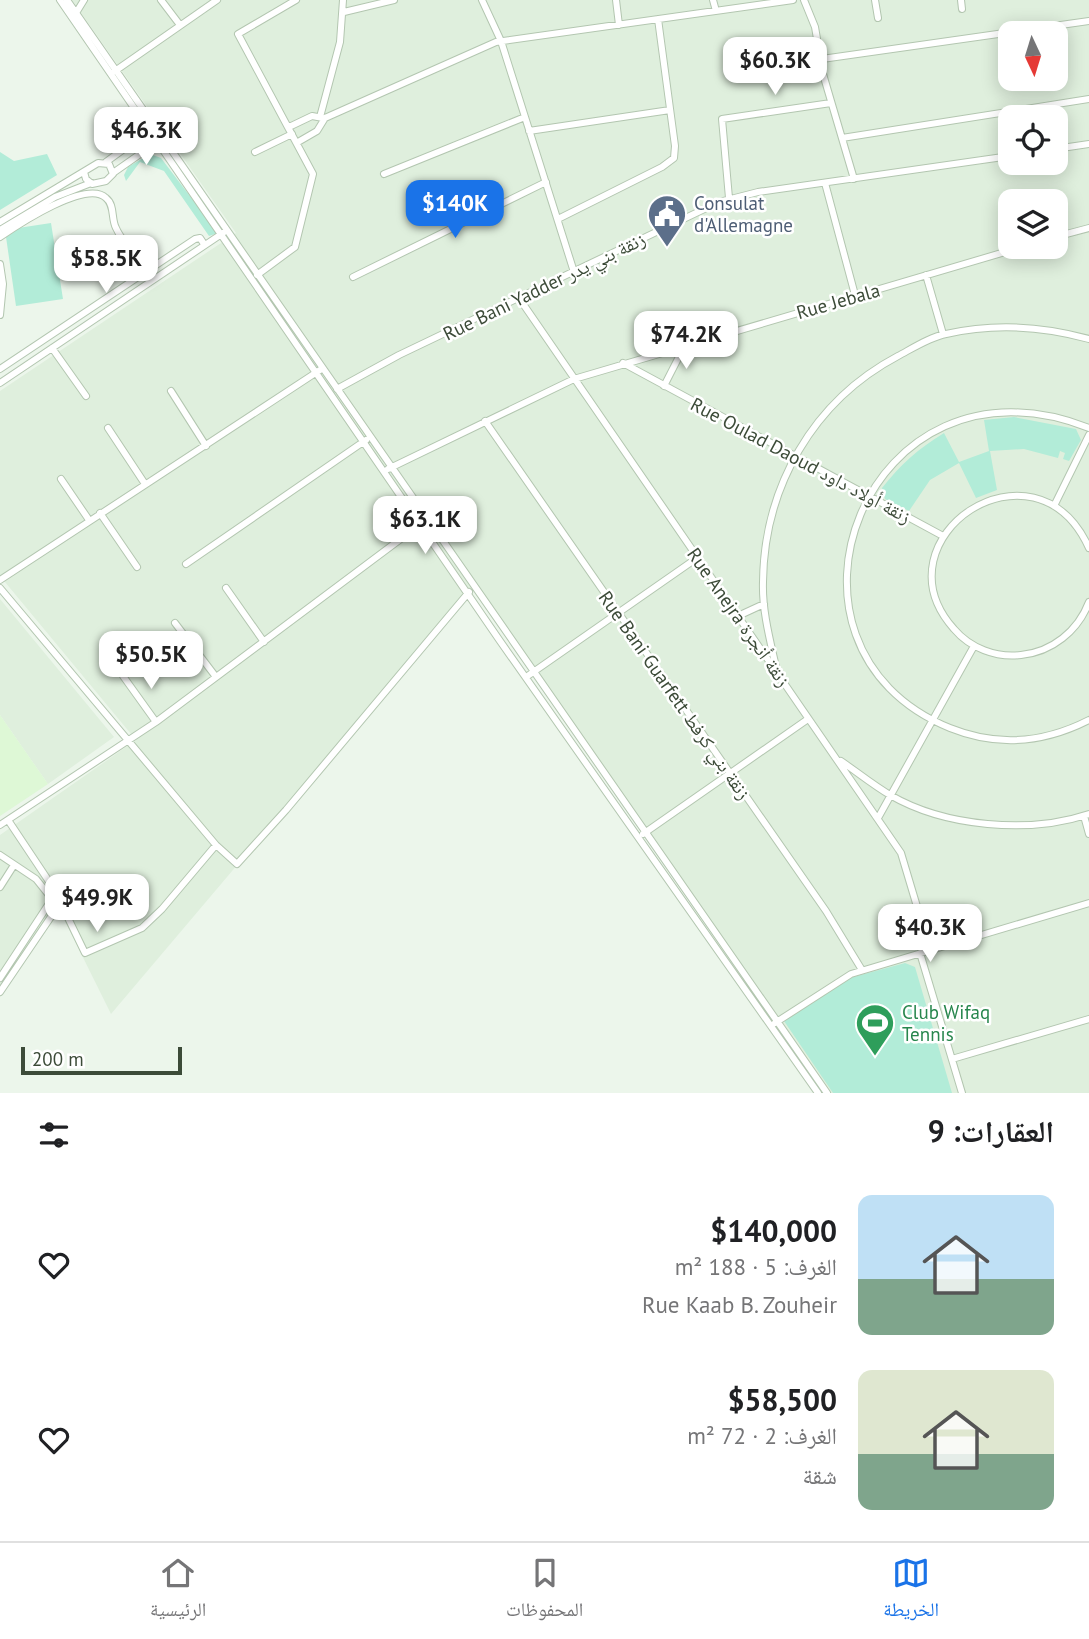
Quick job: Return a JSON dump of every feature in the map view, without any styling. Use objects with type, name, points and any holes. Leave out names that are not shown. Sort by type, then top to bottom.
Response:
[{"type":"street","points":[[60,0],[74,15],[321,369],[470,590],[641,835],[827,1093]]},
{"type":"street","points":[[67,0],[74,15]]},
{"type":"street","points":[[74,15],[84,0]]},
{"type":"street","points":[[161,0],[180,25]]},
{"type":"street","points":[[114,72],[217,0]]},
{"type":"street","points":[[256,276],[291,252],[297,244],[313,176],[311,165],[238,36],[240,31],[296,0]]},
{"type":"street","points":[[298,142],[317,131],[322,118],[340,42],[343,0]]},
{"type":"street","points":[[344,12],[394,0]]},
{"type":"street","points":[[482,0],[501,41],[573,272]]},
{"type":"street","points":[[616,0],[619,25]]},
{"type":"street","points":[[713,0],[716,11]]},
{"type":"street","points":[[256,152],[309,117],[322,118],[501,41],[793,0]]},
{"type":"street","points":[[804,0],[813,19],[831,103],[853,178]]},
{"type":"street","points":[[875,0],[878,18]]},
{"type":"street","points":[[961,0],[962,9]]},
{"type":"street","points":[[558,219],[671,162],[676,149],[658,19]]},
{"type":"street","points":[[822,58],[1089,21]]},
{"type":"street","points":[[842,138],[1089,99]]},
{"type":"street","points":[[729,198],[723,119],[831,103]]},
{"type":"street","points":[[530,131],[670,110]]},
{"type":"street","points":[[384,174],[526,117]]},
{"type":"street","points":[[0,222],[84,172],[106,162],[153,128]]},
{"type":"street","points":[[0,230],[55,197],[91,183],[106,181],[113,173],[161,140]]},
{"type":"street","points":[[1068,147],[1089,144]]},
{"type":"street","name":"Rue Bani Yadder زنقة بني يدر","points":[[335,390],[729,198],[998,158]]},
{"type":"street","points":[[106,162],[113,173]]},
{"type":"street","points":[[84,172],[91,183]]},
{"type":"street","points":[[353,277],[546,182]]},
{"type":"street","points":[[825,183],[855,295]]},
{"type":"street","points":[[0,237],[70,198],[85,192],[99,194],[110,203],[119,234],[149,271]]},
{"type":"street","points":[[1068,234],[1089,228]]},
{"type":"street","points":[[0,383],[225,232]]},
{"type":"street","points":[[0,369],[195,239],[200,238],[204,244]]},
{"type":"street","name":"Rue Jebala","points":[[388,469],[574,379],[998,254]]},
{"type":"street","points":[[0,264],[0,315]]},
{"type":"street","points":[[926,275],[943,334]]},
{"type":"street","name":"Rue Anejra زنقة أنجرة","points":[[519,298],[878,818],[905,862],[930,950]]},
{"type":"street","points":[[778,672],[764,604],[764,560],[770,520],[793,457],[821,417],[855,382],[885,363],[943,334],[986,328],[1026,327],[1061,331],[1089,339]]},
{"type":"street","points":[[664,386],[685,345]]},
{"type":"street","points":[[52,348],[86,396]]},
{"type":"street","name":"Rue Oulad Daoud زنقة أولاد داود","points":[[623,363],[943,536]]},
{"type":"street","points":[[0,580],[321,369]]},
{"type":"street","points":[[171,391],[206,446]]},
{"type":"street","points":[[1089,428],[1029,411],[995,412],[965,418],[933,431],[911,446],[887,469],[869,496],[856,526],[848,564],[850,599],[858,637],[877,671],[908,703],[933,720],[972,735],[1003,741],[1050,736],[1089,720]]},
{"type":"street","name":"Rue Bani Guarfett زنقة بني كرفط","points":[[485,421],[826,911],[862,970]]},
{"type":"street","points":[[108,428],[145,484]]},
{"type":"street","points":[[1054,506],[1089,435]]},
{"type":"street","points":[[186,564],[368,439]]},
{"type":"street","points":[[61,479],[89,520]]},
{"type":"street","points":[[1089,548],[1075,524],[1054,506],[1019,495],[984,501],[954,521],[943,536],[933,570],[936,597],[947,622],[974,646],[1004,655],[1035,653],[1063,639],[1086,617],[1089,602]]},
{"type":"street","points":[[100,513],[137,567]]},
{"type":"street","points":[[0,825],[156,722],[424,522]]},
{"type":"street","points":[[529,675],[697,558]]},
{"type":"street","points":[[0,588],[233,863],[241,862],[470,590]]},
{"type":"street","points":[[226,588],[264,642]]},
{"type":"street","points":[[738,615],[764,604]]},
{"type":"street","points":[[175,623],[216,677]]},
{"type":"street","points":[[878,818],[974,646]]},
{"type":"street","points":[[123,676],[156,722]]},
{"type":"street","points":[[641,835],[808,719]]},
{"type":"street","points":[[836,758],[891,796],[935,813],[981,822],[1040,822],[1087,815],[1089,834]]},
{"type":"street","points":[[8,820],[61,902],[85,953],[142,928],[162,909],[216,845]]},
{"type":"street","points":[[0,855],[36,878],[52,899],[0,978]]},
{"type":"street","points":[[0,887],[14,865]]},
{"type":"street","points":[[0,992],[61,902]]},
{"type":"street","points":[[774,1023],[841,979],[862,970],[1089,903]]},
{"type":"street","points":[[920,953],[962,1093]]},
{"type":"street","points":[[951,1059],[1089,1019]]},
{"type":"street","points":[[774,1023],[818,1093]]},
{"type":"shaded area","points":[[72,0],[1089,0],[1089,1093],[827,1093],[476,583],[111,1014],[58,907],[0,997],[0,835],[136,740],[0,576],[0,391],[236,233]]},
{"type":"shaded area","points":[[0,152],[14,161],[47,154],[57,175],[0,210]]},
{"type":"shaded area","points":[[150,154],[161,158],[218,233],[209,236],[164,171],[140,162],[126,181],[124,175],[128,167]]},
{"type":"shaded area","points":[[51,223],[63,299],[16,306],[5,230]]},
{"type":"shaded area","points":[[1014,417],[1076,429],[1081,440],[1069,461],[1063,459],[1065,453],[1060,451],[1058,458],[1024,449],[990,451],[997,490],[976,498],[959,463],[930,480],[909,511],[885,499],[882,488],[896,472],[918,451],[944,433],[959,462],[989,451],[984,420]]},
{"type":"shaded area","points":[[0,599],[114,737],[48,784],[0,715]]},
{"type":"shaded area","points":[[0,715],[48,784],[0,816]]},
{"type":"shaded area","name":"Club Wifaq Tennis","points":[[905,963],[915,967],[952,1093],[833,1093],[784,1021],[846,979]]},
{"type":"place","name":"Consulat d'Allemagne","points":[[667,248]]},
{"type":"place","name":"Club Wifaq Tennis","points":[[875,1057]]}]
